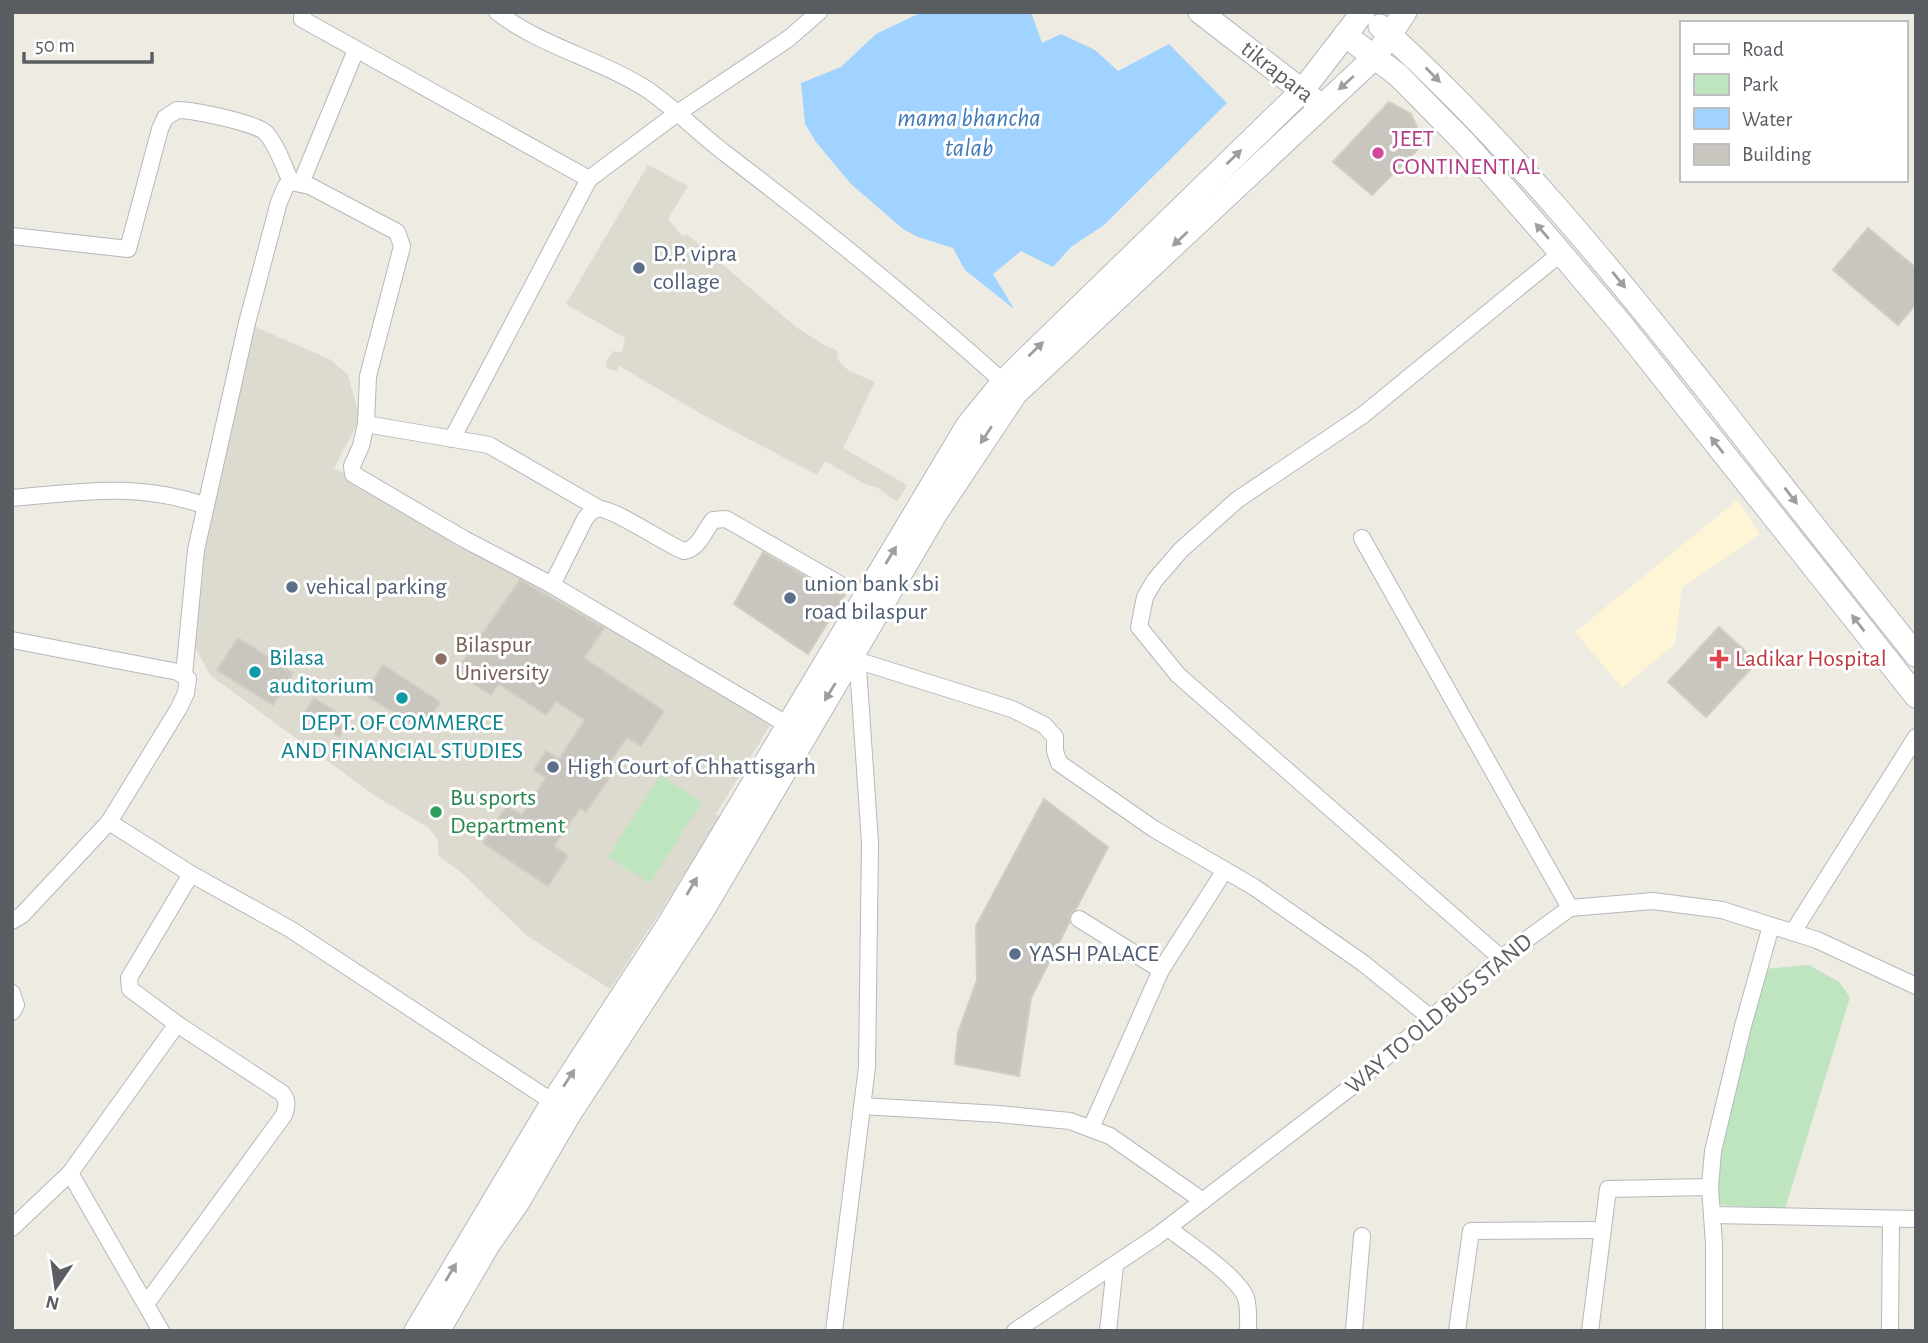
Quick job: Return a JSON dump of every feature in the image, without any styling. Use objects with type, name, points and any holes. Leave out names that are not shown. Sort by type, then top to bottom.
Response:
[{"type":"main road","name":"tikrapara","points":[[1200,12],[1321,106]]},
{"type":"main road","points":[[438,1331],[488,1245],[518,1202],[561,1107],[703,910],[804,735],[858,655],[1009,388],[1302,91],[1364,12],[1486,129],[1573,224],[1916,655]]},
{"type":"main road","points":[[416,1331],[561,1107],[968,425],[1375,57],[1405,12]]},
{"type":"main road","points":[[1345,35],[1398,75],[1465,142],[1561,253],[1621,324],[1916,696]]},
{"type":"street","points":[[303,12],[302,19],[589,179]]},
{"type":"street","points":[[497,12],[513,25],[612,71],[648,91],[850,250],[935,320],[1009,388]]},
{"type":"street","points":[[452,439],[589,179],[676,114],[788,39],[819,12]]},
{"type":"street","points":[[184,675],[196,550],[247,323],[272,229],[283,193],[296,183],[356,50]]},
{"type":"street","points":[[12,236],[128,248],[165,118],[177,110],[211,115],[266,132],[296,183],[310,186],[397,232],[401,238],[399,258],[368,376],[366,424],[361,446],[352,466],[353,474],[464,539],[552,585],[788,725]]},
{"type":"street","points":[[1501,958],[1178,675],[1139,626],[1145,597],[1155,580],[1181,550],[1237,500],[1363,415],[1561,253]]},
{"type":"street","points":[[366,424],[489,445],[598,509],[615,514],[684,551],[696,546],[713,520],[726,519],[841,584]]},
{"type":"street","points":[[12,498],[116,489],[162,495],[206,506]]},
{"type":"street","points":[[552,585],[585,519],[591,511],[598,509]]},
{"type":"street","points":[[1362,538],[1570,908],[1653,901],[1722,910],[1817,940],[1916,986]]},
{"type":"street","points":[[12,640],[178,671],[188,679],[179,708],[109,822],[22,915],[12,920]]},
{"type":"street","points":[[834,1331],[867,1067],[870,843],[858,655],[1012,709],[1044,725],[1055,737],[1055,751],[1059,763],[1154,829],[1254,887],[1363,963],[1432,1018]]},
{"type":"street","points":[[1793,932],[1916,737]]},
{"type":"street","points":[[109,822],[191,874],[290,929],[561,1107]]},
{"type":"street","points":[[1091,1128],[1161,970],[1225,870]]},
{"type":"street","points":[[146,1304],[284,1115],[287,1107],[282,1093],[177,1024],[130,989],[129,978],[191,874]]},
{"type":"street","name":"WAY TO OLD BUS STAND","points":[[1015,1331],[1168,1228],[1351,1087],[1501,958],[1570,908]]},
{"type":"street","points":[[1079,919],[1161,970]]},
{"type":"street","points":[[1714,1331],[1710,1187],[1713,1151],[1726,1092],[1771,926]]},
{"type":"street","points":[[12,993],[16,1006],[12,1012]]},
{"type":"street","points":[[12,1228],[70,1173],[177,1024]]},
{"type":"street","points":[[862,1105],[1070,1121],[1120,1142],[1203,1201]]},
{"type":"street","points":[[70,1173],[161,1331]]},
{"type":"street","points":[[1590,1331],[1608,1189],[1710,1187]]},
{"type":"street","points":[[1712,1215],[1916,1219]]},
{"type":"street","points":[[1890,1331],[1891,1219]]},
{"type":"street","points":[[1168,1228],[1232,1278],[1241,1289],[1246,1298],[1248,1331]]},
{"type":"street","points":[[1457,1331],[1471,1231],[1602,1230]]},
{"type":"street","points":[[1354,1331],[1362,1236]]},
{"type":"street","points":[[1108,1331],[1115,1266]]},
{"type":"shaded area","points":[[648,165],[688,186],[668,219],[682,236],[687,234],[796,327],[838,351],[837,359],[849,371],[875,382],[843,448],[907,485],[897,502],[878,488],[865,484],[825,461],[817,475],[703,415],[619,366],[616,371],[607,368],[606,361],[613,351],[622,353],[625,338],[566,304]]},
{"type":"shaded area","name":"Bilaspur University","points":[[248,324],[331,360],[348,375],[360,419],[334,468],[775,717],[716,814],[721,818],[610,989],[527,936],[462,873],[438,855],[438,840],[429,828],[374,795],[211,676],[192,642],[193,522],[215,426]]},
{"type":"shaded area","points":[[1737,500],[1760,534],[1682,588],[1675,644],[1622,688],[1575,632]]},
{"type":"green space","points":[[660,775],[702,802],[650,883],[608,857]]},
{"type":"green space","points":[[1809,965],[1839,982],[1850,997],[1785,1209],[1718,1205],[1710,1187],[1765,969]]},
{"type":"water","name":"mama bhancha talab","points":[[922,12],[1031,12],[1042,43],[1061,34],[1095,50],[1118,71],[1169,44],[1227,103],[1104,225],[1071,247],[1053,267],[1021,251],[993,274],[1014,309],[965,270],[953,248],[918,237],[903,229],[851,184],[816,142],[805,124],[801,83],[841,67],[876,34]]},
{"type":"building","name":"JEET CONTINENTIAL","points":[[1389,102],[1411,114],[1424,143],[1372,195],[1333,162]]},
{"type":"building","points":[[1868,228],[1916,268],[1916,304],[1898,325],[1833,270]]},
{"type":"building","name":"union bank sbi road bilaspur","points":[[763,552],[836,594],[845,595],[808,654],[734,604]]},
{"type":"building","points":[[520,580],[604,628],[584,658],[664,711],[641,746],[627,737],[602,774],[609,778],[586,812],[580,808],[554,846],[568,856],[548,886],[483,843],[507,806],[522,815],[546,778],[534,770],[546,751],[559,759],[585,720],[556,701],[546,715],[499,684],[491,695],[456,672]]},
{"type":"building","points":[[1719,627],[1757,662],[1706,717],[1668,682]]},
{"type":"building","name":"Bilasa auditorium","points":[[238,638],[293,673],[273,705],[217,670]]},
{"type":"building","name":"DEPT. OF COMMERCE AND FINANCIAL STUDIES","points":[[383,665],[440,702],[422,730],[364,694]]},
{"type":"building","points":[[314,698],[349,720],[339,736],[304,714]]},
{"type":"building","name":"YASH PALACE","points":[[1044,799],[1108,847],[1076,909],[1070,914],[1069,923],[1031,998],[1019,1076],[955,1064],[958,1033],[977,980],[976,926]]},
{"type":"place","name":"JEET CONTINENTIAL","points":[[1378,153]]},
{"type":"place","name":"D.P. vipra collage","points":[[639,268]]},
{"type":"place","name":"vehical parking","points":[[292,587]]},
{"type":"place","name":"union bank sbi road bilaspur","points":[[790,598]]},
{"type":"place","name":"Bilaspur University","points":[[441,659]]},
{"type":"place","name":"Ladikar Hospital","points":[[1719,659]]},
{"type":"place","name":"Bilasa auditorium","points":[[255,672]]},
{"type":"place","name":"DEPT. OF COMMERCE AND FINANCIAL STUDIES","points":[[402,698]]},
{"type":"place","name":"High Court of Chhattisgarh","points":[[553,767]]},
{"type":"place","name":"Bu sports Department","points":[[436,812]]},
{"type":"place","name":"YASH PALACE","points":[[1015,954]]}]
